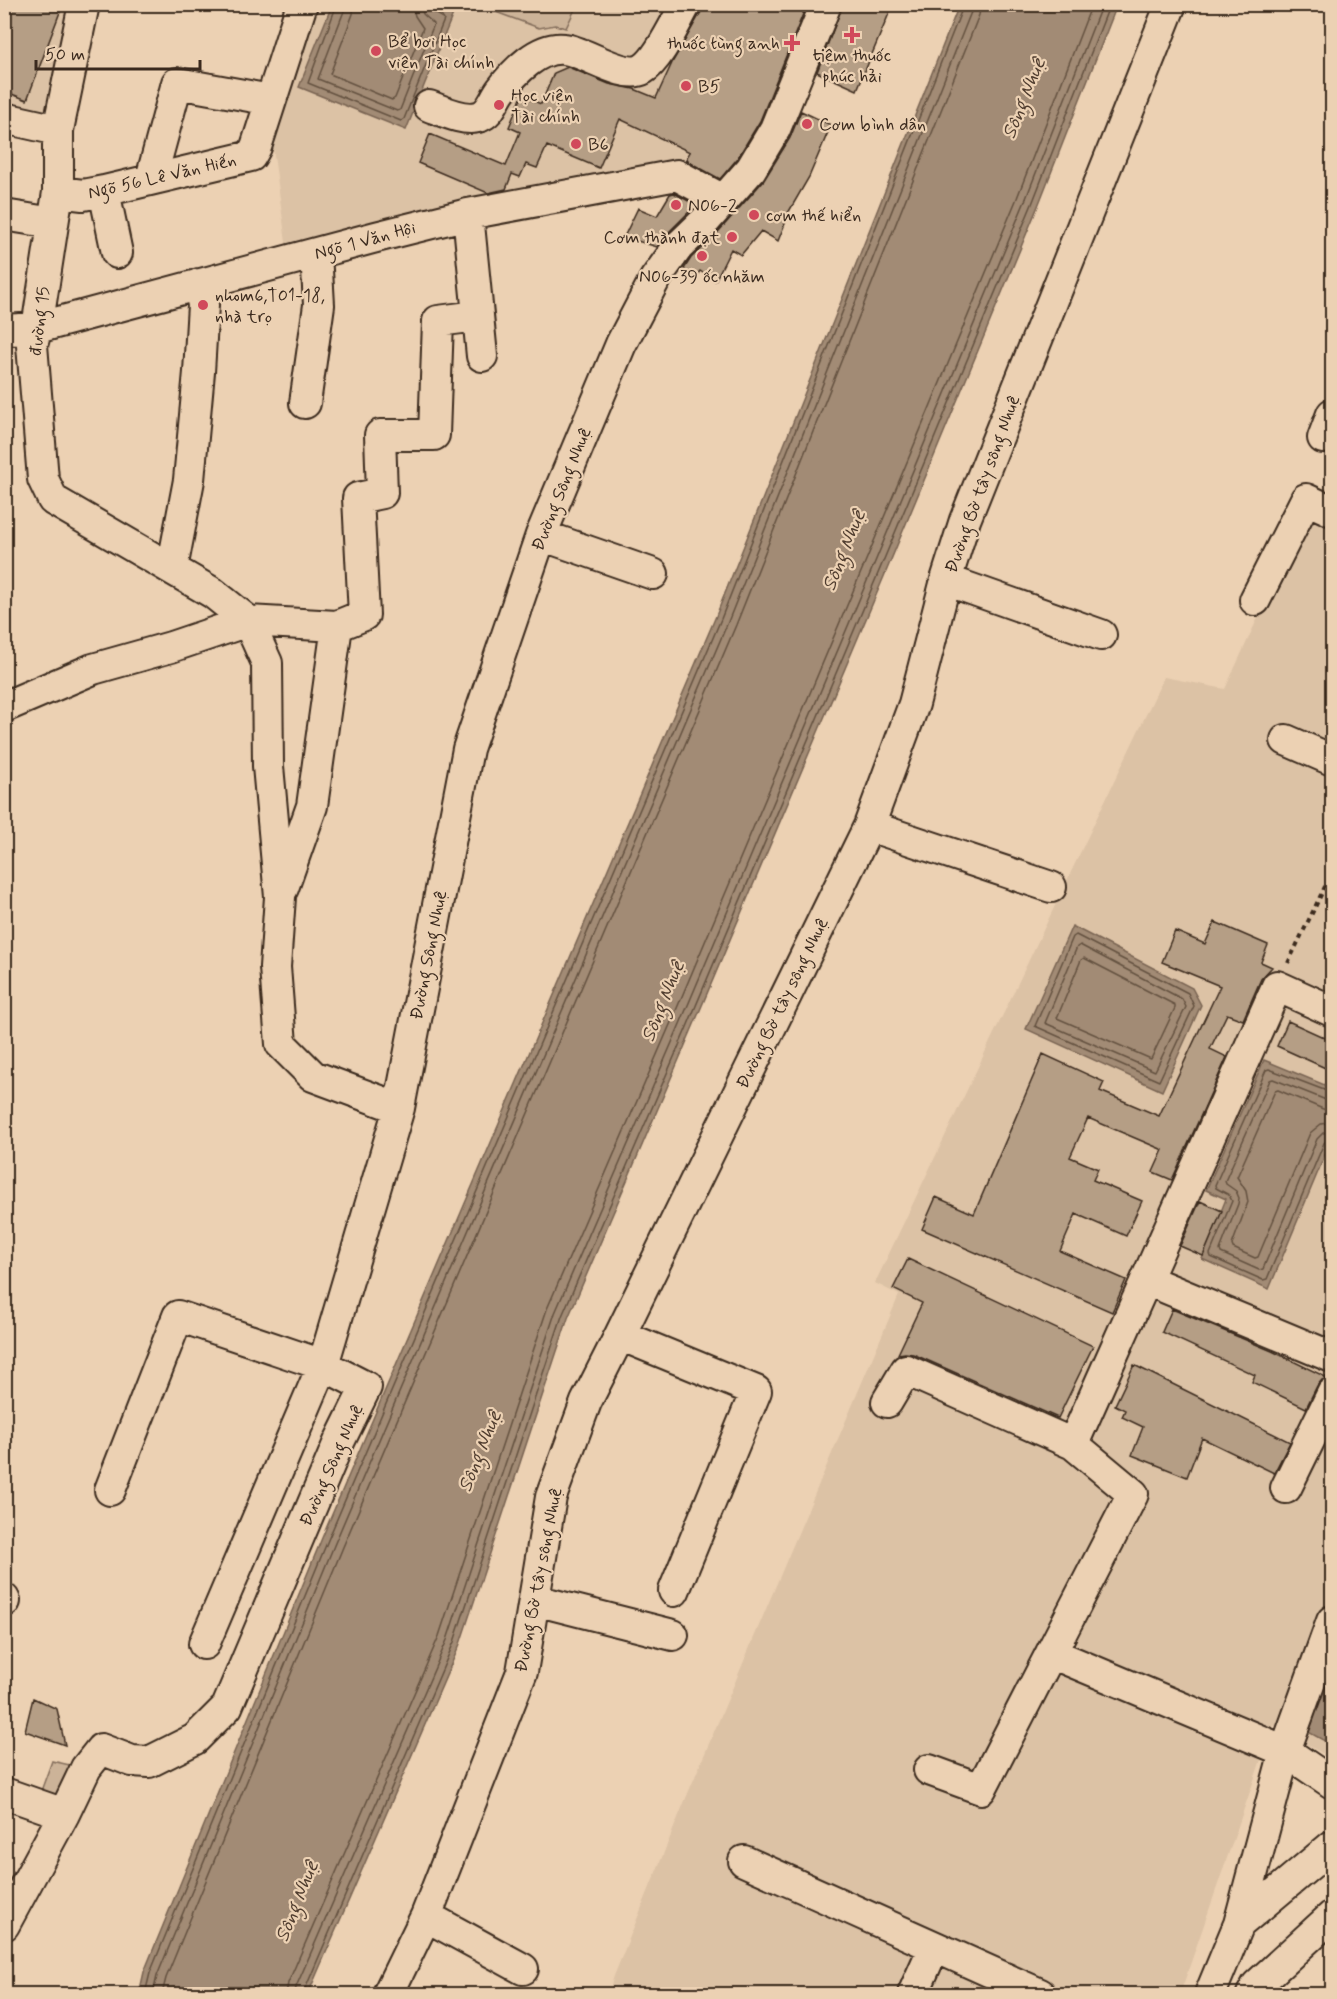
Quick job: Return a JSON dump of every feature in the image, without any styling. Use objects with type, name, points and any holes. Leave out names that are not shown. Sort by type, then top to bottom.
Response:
[{"type":"street","name":"đường 15","points":[[84,4],[58,130],[58,192],[37,328],[32,345],[43,479],[53,500],[213,593],[248,621]]},
{"type":"street","name":"Ngõ 56 Lê Văn Hiến","points":[[58,192],[83,195],[251,156],[256,147],[302,4]]},
{"type":"street","points":[[429,106],[462,117],[477,118],[487,113],[502,89],[524,64],[546,52],[564,49],[624,70],[641,71],[653,62],[686,4]]},
{"type":"street","name":"Đường Sông Nhuệ","points":[[64,1814],[86,1768],[101,1749],[132,1761],[149,1762],[195,1739],[227,1707],[339,1442],[366,1388],[323,1365],[400,1098],[468,749],[541,535],[621,344],[655,279],[678,247],[751,169],[775,129],[826,4]]},
{"type":"street","name":"Đường Bờ tây sông Nhuệ","points":[[388,1995],[426,1916],[522,1672],[551,1497],[586,1402],[869,826],[914,704],[946,580],[965,520],[1171,4]]},
{"type":"street","points":[[151,179],[177,83],[271,100]]},
{"type":"street","points":[[4,118],[58,130]]},
{"type":"street","name":"Ngõ 1 Văn Hội","points":[[4,330],[37,328],[468,214],[677,175],[723,200]]},
{"type":"street","points":[[104,191],[117,253]]},
{"type":"street","points":[[468,214],[482,356]]},
{"type":"street","points":[[4,215],[53,223]]},
{"type":"street","points":[[305,403],[319,305],[316,253]]},
{"type":"street","points":[[172,569],[189,480],[200,372],[203,305],[199,284]]},
{"type":"street","points":[[4,707],[93,669],[171,647],[248,621],[337,626],[364,615],[358,498],[382,493],[380,435],[434,435],[438,321],[478,316]]},
{"type":"street","points":[[1255,600],[1306,499],[1332,511]]},
{"type":"street","points":[[541,535],[653,574]]},
{"type":"street","points":[[946,580],[1101,635]]},
{"type":"street","points":[[248,621],[267,663],[268,766],[280,897],[275,967],[280,1044],[312,1076],[400,1098]]},
{"type":"street","points":[[280,897],[312,806],[337,626]]},
{"type":"street","points":[[1286,740],[1332,760]]},
{"type":"street","points":[[268,766],[317,769]]},
{"type":"street","points":[[869,826],[1052,887]]},
{"type":"street","points":[[1073,1444],[1276,986],[1332,1011]]},
{"type":"street","points":[[1147,1280],[1332,1357]]},
{"type":"street","points":[[110,1490],[178,1316],[323,1365],[204,1644]]},
{"type":"street","points":[[620,1335],[756,1391],[674,1591]]},
{"type":"street","points":[[887,1402],[906,1370],[1073,1444],[1133,1494],[981,1789],[929,1770]]},
{"type":"street","points":[[1286,1488],[1332,1394]]},
{"type":"street","points":[[535,1600],[673,1635]]},
{"type":"street","points":[[1210,1995],[1239,1924],[1285,1751],[1332,1621]]},
{"type":"street","points":[[1051,1653],[1285,1751],[1332,1783]]},
{"type":"street","points":[[4,1793],[64,1814],[4,1925]]},
{"type":"street","points":[[1239,1924],[1332,1846]]},
{"type":"street","points":[[744,1861],[1040,1995]]},
{"type":"street","points":[[426,1916],[523,1969]]},
{"type":"street","points":[[1252,1995],[1257,1985],[1332,1916]]},
{"type":"street","points":[[913,1995],[934,1947]]},
{"type":"path","points":[[1276,986],[1332,872]]},
{"type":"shaded area","points":[[5,5],[79,5],[51,122],[5,112]]},
{"type":"shaded area","name":"Học viện Tài chính","points":[[316,5],[817,5],[795,58],[754,41],[679,168],[288,257],[273,148],[291,62]]},
{"type":"shaded area","points":[[477,5],[577,5],[566,28],[555,25],[539,28]]},
{"type":"shaded area","points":[[1309,507],[1332,518],[1332,1759],[1273,1725],[1180,1994],[608,1994],[686,1798],[899,1295],[875,1283],[1164,677],[1225,689]]},
{"type":"shaded area","points":[[52,1761],[83,1768],[62,1807],[38,1799]]},
{"type":"water","name":"Bể bơi Học viện Tài chính","points":[[332,5],[428,5],[453,14],[406,130],[299,87]]},
{"type":"water","name":"Sông Nhuệ","points":[[959,5],[1117,5],[1038,206],[888,567],[568,1318],[460,1644],[308,1994],[139,1994],[144,1972],[322,1538],[716,616]]},
{"type":"water","points":[[1072,926],[1192,988],[1201,1005],[1162,1091],[1026,1029]]},
{"type":"water","points":[[1264,1060],[1332,1088],[1332,1138],[1269,1289],[1202,1259],[1226,1199],[1206,1190]]},
{"type":"water","points":[[1332,1643],[1332,1745],[1301,1728]]},
{"type":"building","points":[[4,4],[63,4],[27,100],[4,91]]},
{"type":"building","points":[[703,4],[807,4],[760,121],[737,159],[720,179],[689,162],[686,159],[690,152],[620,119],[599,168],[547,146],[537,168],[526,164],[520,177],[512,174],[506,189],[488,193],[418,163],[430,134],[506,166],[520,132],[509,127],[522,96],[541,104],[554,73],[568,67],[609,84],[634,89],[656,98]]},
{"type":"building","points":[[843,4],[893,4],[857,90],[817,72]]},
{"type":"building","points":[[801,111],[831,125],[809,177],[784,220],[786,221],[778,241],[761,231],[741,255],[731,249],[715,281],[700,271],[695,278],[684,269],[691,258],[719,231],[764,180],[790,138]]},
{"type":"building","points":[[674,193],[696,205],[657,247],[624,237],[638,208],[657,216],[670,194]]},
{"type":"building","points":[[1215,922],[1268,945],[1261,962],[1272,967],[1261,979],[1243,1020],[1227,1014],[1210,1049],[1227,1057],[1172,1180],[1153,1172],[1163,1150],[1088,1118],[1070,1157],[1098,1169],[1093,1180],[1142,1201],[1126,1236],[1076,1214],[1060,1251],[1126,1280],[1112,1312],[922,1229],[936,1197],[974,1214],[1043,1054],[1104,1082],[1100,1091],[1159,1116],[1220,986],[1162,962],[1175,931],[1205,944]]},
{"type":"building","points":[[1288,1021],[1332,1041],[1332,1071],[1277,1046]]},
{"type":"building","points":[[1200,1201],[1222,1211],[1203,1256],[1180,1246]]},
{"type":"building","points":[[908,1259],[1093,1346],[1058,1418],[913,1354],[898,1354],[922,1303],[893,1289]]},
{"type":"building","points":[[1172,1309],[1272,1351],[1328,1378],[1322,1380],[1317,1386],[1306,1408],[1252,1382],[1255,1375],[1162,1332]]},
{"type":"building","points":[[1134,1365],[1290,1442],[1274,1473],[1202,1438],[1187,1477],[1132,1455],[1143,1427],[1122,1417],[1125,1410],[1115,1405]]},
{"type":"building","points":[[33,1698],[57,1709],[65,1745],[25,1731]]},
{"type":"place","name":"tiệm thuốc phúc hải","points":[[852,35]]},
{"type":"place","name":"thuốc tùng anh","points":[[792,43]]},
{"type":"place","name":"Bể bơi Học viện Tài chính","points":[[376,51]]},
{"type":"place","name":"B5","points":[[686,86]]},
{"type":"place","name":"Học viện Tài chính","points":[[499,105]]},
{"type":"place","name":"Cơm bình dân","points":[[807,124]]},
{"type":"place","name":"B6","points":[[576,144]]},
{"type":"place","name":"N06-2","points":[[676,205]]},
{"type":"place","name":"cơm thế hiển","points":[[754,215]]},
{"type":"place","name":"Cơm thành đạt","points":[[732,237]]},
{"type":"place","name":"N06-39 ốc nhăm","points":[[702,256]]},
{"type":"place","name":"nhom6,T01-18, nhà trọ","points":[[203,305]]}]
